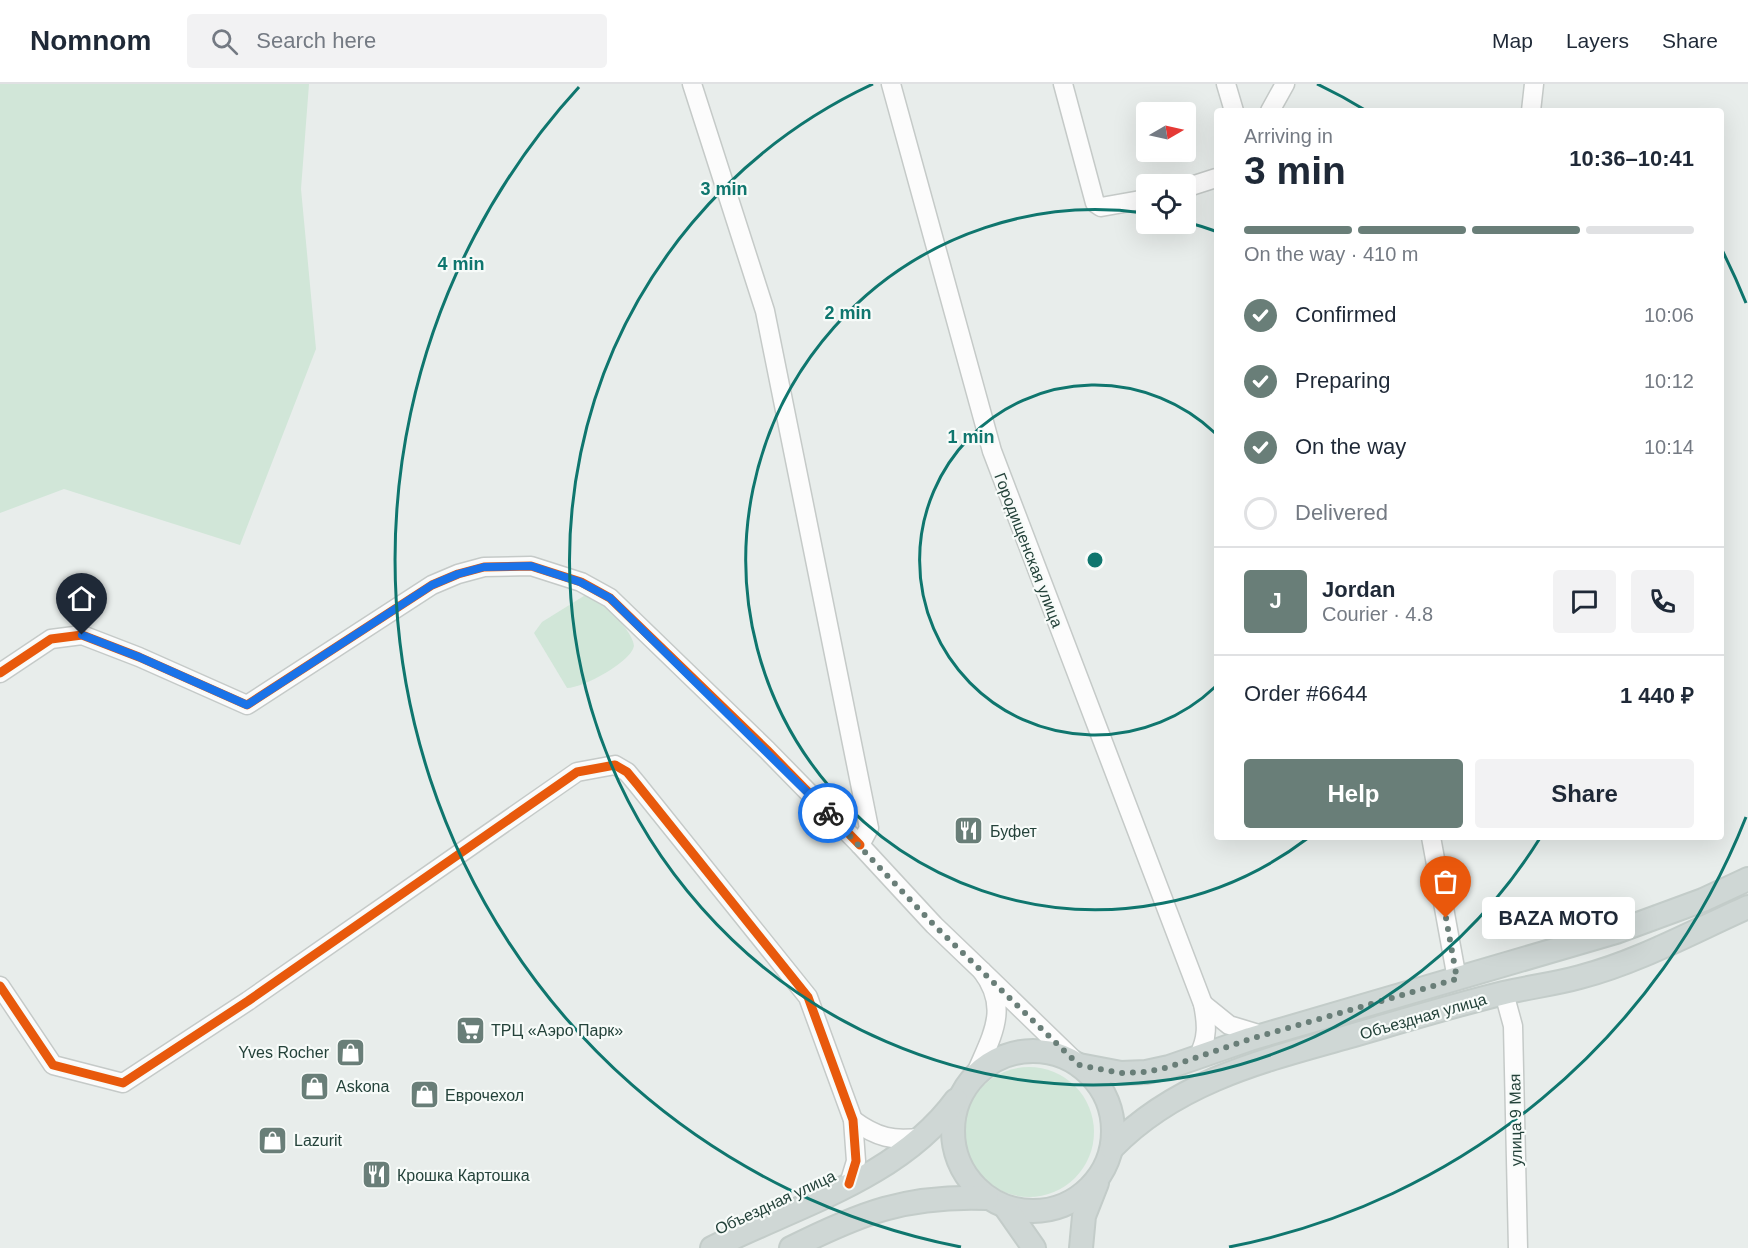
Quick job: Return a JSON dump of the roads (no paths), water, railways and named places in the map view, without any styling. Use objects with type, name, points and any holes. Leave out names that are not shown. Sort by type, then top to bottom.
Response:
[{"type":"main road","name":"Объездная улица","points":[[1079,1065],[1121,1073],[1146,1072],[1262,1035],[1616,932],[1703,900],[1748,879]]},
{"type":"main road","name":"Объездная улица","points":[[1112,1148],[1131,1128],[1153,1111],[1215,1077],[1256,1062],[1504,993],[1582,977],[1649,951],[1748,907]]},
{"type":"main road","points":[[1034,1248],[996,1203],[969,1182],[957,1162],[952,1139],[953,1116],[961,1094],[976,1073],[1000,1057],[1026,1050],[1054,1053],[1079,1065],[1096,1081],[1108,1102],[1113,1125],[1112,1148],[1084,1216],[1081,1248]]},
{"type":"main road","name":"Объездная улица","points":[[712,1248],[867,1176],[922,1137],[943,1118],[961,1094]]},
{"type":"main road","points":[[791,1248],[870,1213],[917,1199],[996,1203],[1032,1212],[1059,1208],[1083,1195],[1101,1175]]},
{"type":"street","points":[[692,84],[765,311],[869,828],[860,845]]},
{"type":"street","name":"Городищенская улица","points":[[891,84],[992,451],[1203,1004]]},
{"type":"street","points":[[1063,84],[1095,203],[1101,207],[1136,201]]},
{"type":"street","points":[[1226,84],[1233,108]]},
{"type":"street","points":[[1272,108],[1286,84]]},
{"type":"street","points":[[1531,108],[1534,84]]},
{"type":"street","points":[[1196,184],[1214,179]]},
{"type":"street","points":[[0,673],[51,639],[82,635],[139,657],[247,705],[432,585],[484,567],[531,566],[580,582],[610,598],[767,750],[934,925],[1079,1065]]},
{"type":"street","points":[[0,986],[53,1065],[123,1083],[248,1001],[577,772],[615,765],[637,784],[808,997],[853,1120],[856,1161],[849,1184]]},
{"type":"street","points":[[1432,840],[1457,979]]},
{"type":"street","points":[[976,1073],[994,1032],[997,1015],[997,997],[982,971]]},
{"type":"street","name":"улица 9 Мая","points":[[1504,993],[1513,1026],[1518,1248]]},
{"type":"street","points":[[1203,1004],[1228,1025],[1262,1035]]},
{"type":"street","points":[[1198,1057],[1205,1043],[1207,1023],[1203,1004]]},
{"type":"street","points":[[853,1120],[871,1134],[889,1140],[922,1137]]},
{"type":"place","name":"Буфет","points":[[969,831]]},
{"type":"place","name":"BAZA MOTO","points":[[1446,918]]},
{"type":"place","name":"ТРЦ «Аэро Парк»","points":[[470,1030]]},
{"type":"place","name":"Yves Rocher","points":[[350,1052]]},
{"type":"place","name":"Askona","points":[[315,1086]]},
{"type":"place","name":"Еврочехол","points":[[424,1095]]},
{"type":"place","name":"Lazurit","points":[[273,1140]]},
{"type":"place","name":"Крошка Картошка","points":[[376,1175]]}]
